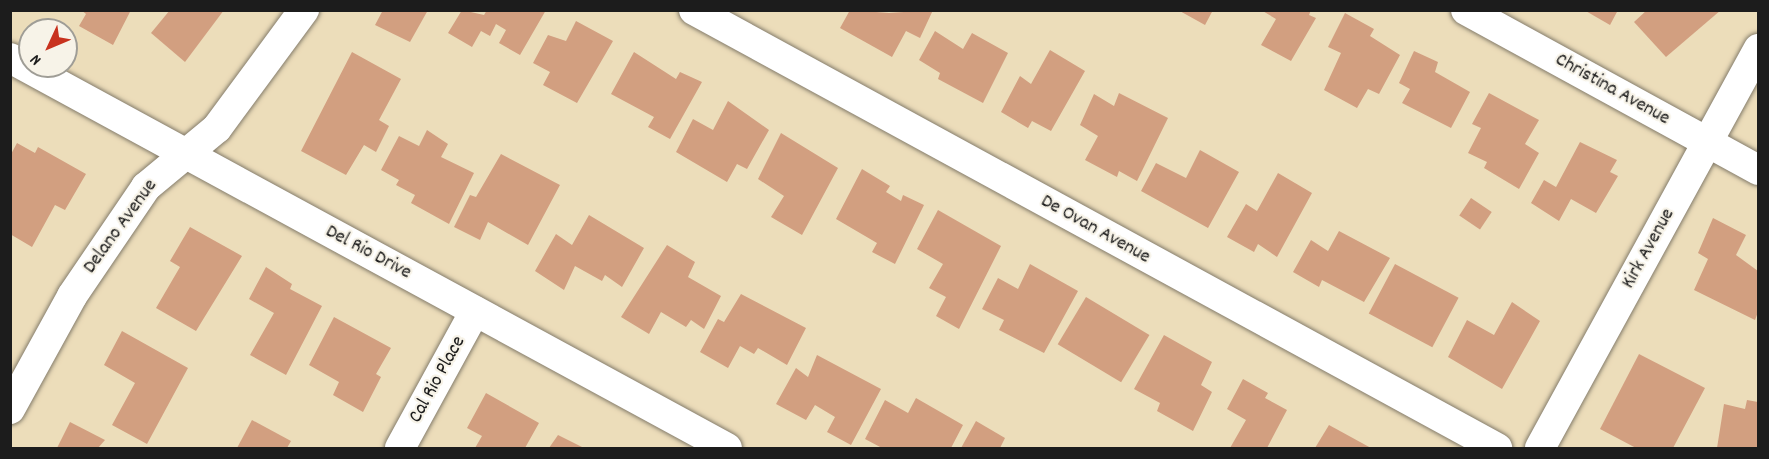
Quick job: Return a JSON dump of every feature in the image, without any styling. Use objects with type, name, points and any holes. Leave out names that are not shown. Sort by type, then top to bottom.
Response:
[{"type":"street","name":"Delano Avenue","points":[[10,410],[96,257],[146,186],[186,154],[234,109],[304,10]]},
{"type":"street","name":"De Ovan Avenue","points":[[694,10],[1497,448]]},
{"type":"street","name":"Christina Avenue","points":[[1466,10],[1758,170]]},
{"type":"street","name":"Kirk Avenue","points":[[1540,448],[1758,49]]},
{"type":"street","name":"Del Rio Drive","points":[[10,58],[727,448]]},
{"type":"street","name":"Cal Rio Place","points":[[400,448],[475,311]]},
{"type":"building","points":[[81,10],[131,10],[113,45],[79,26],[86,14]]},
{"type":"building","points":[[170,10],[224,10],[185,62],[151,33]]},
{"type":"building","points":[[383,10],[428,10],[410,42],[375,25]]},
{"type":"building","points":[[462,10],[484,15],[487,10],[546,10],[520,55],[499,43],[506,30],[496,24],[490,36],[481,31],[472,47],[448,33]]},
{"type":"building","points":[[850,10],[889,13],[933,10],[920,38],[906,31],[892,57],[840,28]]},
{"type":"building","points":[[1178,10],[1213,10],[1205,25]]},
{"type":"building","points":[[1261,10],[1311,10],[1309,15],[1316,18],[1291,61],[1261,45],[1276,19]]},
{"type":"building","points":[[1584,10],[1618,10],[1610,25]]},
{"type":"building","points":[[1647,10],[1721,10],[1666,57],[1634,22]]},
{"type":"building","points":[[1345,13],[1374,29],[1370,36],[1400,55],[1379,94],[1368,89],[1357,108],[1324,90],[1341,53],[1328,47]]},
{"type":"building","points":[[576,21],[613,41],[577,103],[543,85],[550,72],[533,63],[548,35],[566,41]]},
{"type":"building","points":[[935,31],[963,49],[972,33],[1008,53],[983,103],[938,79],[940,73],[919,60]]},
{"type":"building","points":[[1050,50],[1085,71],[1051,131],[1032,121],[1028,128],[1001,112],[1020,76],[1031,84]]},
{"type":"building","points":[[1414,51],[1438,62],[1435,72],[1470,92],[1451,128],[1402,103],[1410,89],[1399,83]]},
{"type":"building","points":[[352,52],[401,79],[379,120],[389,126],[376,152],[364,145],[346,175],[301,151]]},
{"type":"building","points":[[634,52],[676,79],[680,72],[702,82],[670,139],[648,127],[654,117],[611,94]]},
{"type":"building","points":[[1119,93],[1168,118],[1137,181],[1119,171],[1117,177],[1085,160],[1098,136],[1080,125],[1094,94],[1114,106]]},
{"type":"building","points":[[1489,93],[1539,120],[1525,144],[1539,153],[1519,189],[1484,168],[1487,162],[1468,153],[1481,128],[1472,124]]},
{"type":"building","points":[[728,101],[769,130],[747,169],[737,164],[727,182],[676,152],[693,119],[713,130]]},
{"type":"building","points":[[427,130],[448,144],[441,157],[474,173],[449,224],[411,203],[415,195],[396,185],[399,180],[381,170],[399,136],[419,146]]},
{"type":"building","points":[[781,133],[838,168],[802,235],[771,217],[784,196],[758,179]]},
{"type":"building","points":[[1580,142],[1617,160],[1610,172],[1618,176],[1596,213],[1571,199],[1559,221],[1531,203],[1544,180],[1556,187]]},
{"type":"building","points":[[17,143],[35,153],[38,147],[86,174],[65,210],[55,205],[32,247],[10,234],[10,156]]},
{"type":"building","points":[[1200,150],[1239,172],[1208,228],[1141,191],[1156,163],[1186,178]]},
{"type":"building","points":[[501,154],[560,185],[528,245],[488,222],[480,240],[454,227],[470,195],[476,197]]},
{"type":"building","points":[[862,169],[890,186],[886,192],[901,201],[903,195],[924,205],[895,264],[872,252],[877,243],[836,219]]},
{"type":"building","points":[[1278,173],[1312,193],[1277,257],[1258,244],[1254,252],[1227,237],[1246,204],[1257,211]]},
{"type":"building","points":[[1471,198],[1492,212],[1480,229],[1459,215]]},
{"type":"building","points":[[938,210],[1001,246],[959,329],[936,316],[946,297],[929,288],[943,264],[917,249]]},
{"type":"building","points":[[589,215],[644,248],[622,287],[605,275],[602,281],[575,266],[564,290],[535,271],[556,234],[572,245]]},
{"type":"building","points":[[1713,218],[1746,235],[1736,255],[1758,271],[1758,312],[1755,320],[1694,290],[1708,259],[1698,253]]},
{"type":"building","points":[[190,227],[242,256],[196,331],[156,308],[180,267],[170,261]]},
{"type":"building","points":[[1339,231],[1390,258],[1364,302],[1322,280],[1319,287],[1293,272],[1311,240],[1328,251]]},
{"type":"building","points":[[667,245],[695,262],[688,277],[721,296],[704,329],[691,320],[686,327],[661,312],[649,334],[621,317]]},
{"type":"building","points":[[1030,264],[1078,291],[1044,353],[999,330],[1004,320],[982,309],[998,278],[1018,289]]},
{"type":"building","points":[[1395,264],[1459,298],[1432,347],[1369,313]]},
{"type":"building","points":[[266,267],[292,284],[290,289],[322,306],[286,375],[250,355],[274,313],[249,299]]},
{"type":"building","points":[[741,294],[806,328],[787,365],[758,348],[754,354],[740,346],[728,368],[700,352],[718,319],[724,322]]},
{"type":"building","points":[[1086,297],[1149,335],[1121,382],[1058,344]]},
{"type":"building","points":[[1512,302],[1540,321],[1502,389],[1448,357],[1467,320],[1494,335]]},
{"type":"building","points":[[334,317],[391,348],[376,374],[381,377],[363,412],[333,395],[339,382],[309,365]]},
{"type":"building","points":[[122,331],[188,368],[147,444],[112,425],[135,383],[104,365]]},
{"type":"building","points":[[1164,335],[1212,362],[1201,385],[1212,392],[1193,431],[1157,411],[1160,403],[1134,389]]},
{"type":"building","points":[[1639,354],[1705,388],[1673,448],[1636,448],[1600,429]]},
{"type":"building","points":[[817,355],[881,389],[851,445],[827,432],[835,417],[815,405],[806,420],[776,404],[796,368],[808,377]]},
{"type":"building","points":[[1243,379],[1268,393],[1265,398],[1287,410],[1267,448],[1230,448],[1246,420],[1227,409]]},
{"type":"building","points":[[486,393],[539,423],[525,448],[475,448],[482,436],[467,428]]},
{"type":"building","points":[[916,398],[963,425],[951,448],[882,448],[865,439],[885,400],[908,413]]},
{"type":"building","points":[[1747,400],[1758,402],[1758,448],[1717,448],[1724,404],[1745,409]]},
{"type":"building","points":[[252,420],[291,441],[287,448],[237,448]]},
{"type":"building","points":[[976,421],[1005,438],[1000,448],[961,448]]},
{"type":"building","points":[[70,422],[105,440],[98,448],[57,448]]},
{"type":"building","points":[[1329,425],[1371,448],[1315,448]]},
{"type":"building","points":[[558,435],[584,448],[549,448]]}]
